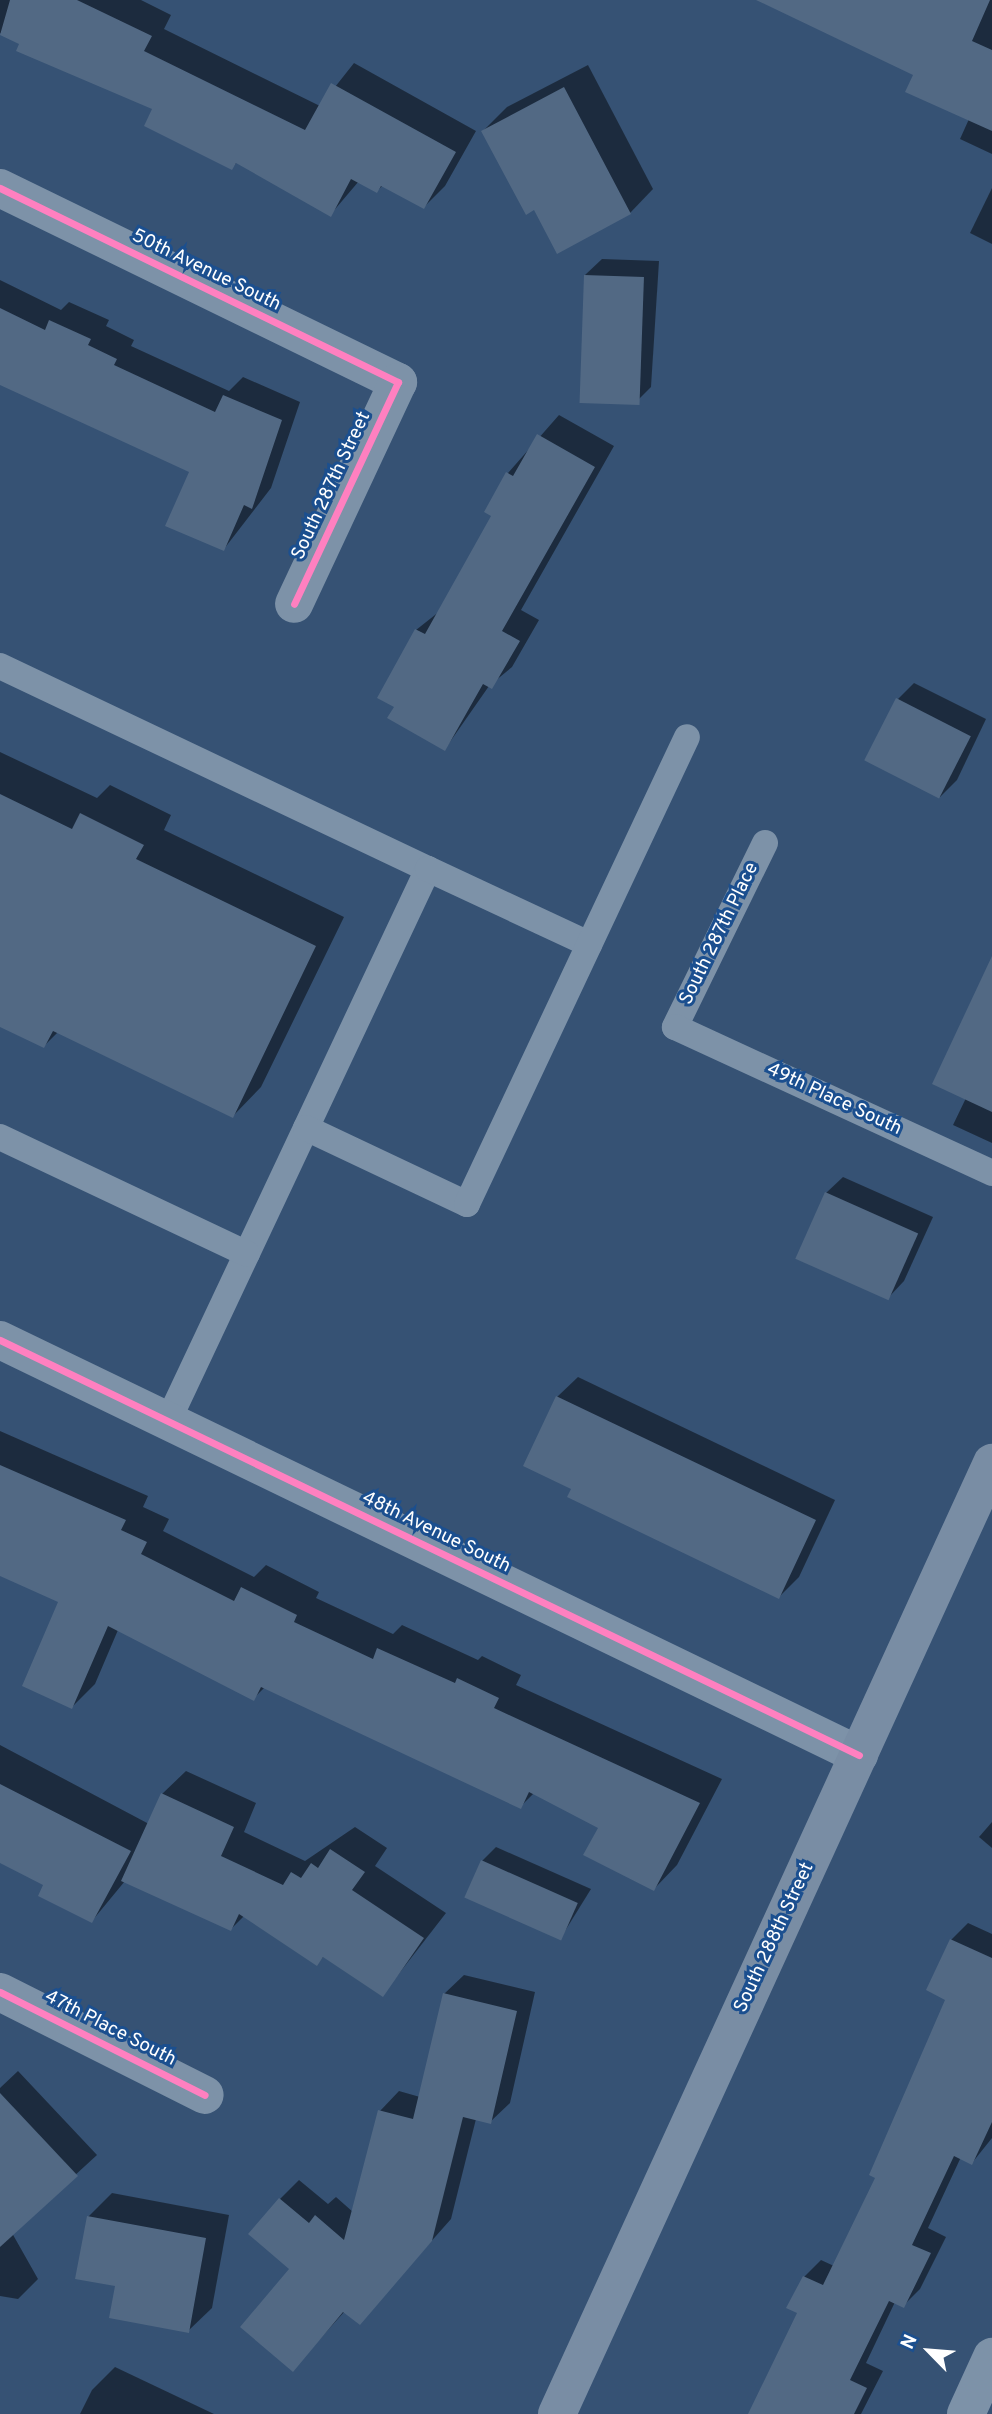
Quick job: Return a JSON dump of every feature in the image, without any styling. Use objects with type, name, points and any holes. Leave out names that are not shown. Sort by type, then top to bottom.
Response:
[{"type":"main road","name":"South 288th Street","points":[[557,2414],[992,1463]]},
{"type":"street","name":"50th Avenue South","points":[[0,188],[398,382]]},
{"type":"street","name":"South 287th Street","points":[[294,604],[398,382]]},
{"type":"street","name":"48th Avenue South","points":[[0,1340],[859,1755]]},
{"type":"street","name":"47th Place South","points":[[0,1992],[205,2095]]},
{"type":"street","points":[[966,2414],[992,2357]]},
{"type":"lane","points":[[0,666],[589,944]]},
{"type":"lane","points":[[306,1128],[467,1204],[687,737]]},
{"type":"lane","name":"South 287th Place","points":[[675,1027],[765,843]]},
{"type":"lane","points":[[168,1421],[428,869]]},
{"type":"lane","name":"49th Place South","points":[[675,1027],[992,1173]]},
{"type":"lane","points":[[0,1137],[247,1254]]},
{"type":"building","points":[[10,0],[77,0],[152,36],[144,51],[305,130],[331,83],[456,152],[424,209],[381,186],[377,193],[351,179],[331,217],[236,163],[232,170],[144,126],[152,109],[16,51],[19,44],[0,35]]},
{"type":"building","points":[[756,0],[990,0],[972,41],[992,50],[992,131],[905,92],[913,75]]},
{"type":"building","points":[[564,87],[631,214],[557,254],[534,210],[526,215],[481,131]]},
{"type":"building","points":[[584,275],[644,277],[639,405],[580,403]]},
{"type":"building","points":[[0,308],[45,330],[49,320],[91,339],[88,345],[117,359],[114,365],[215,412],[223,395],[282,420],[252,509],[244,505],[224,551],[165,526],[189,472],[0,385]]},
{"type":"building","points":[[537,434],[595,467],[502,631],[520,641],[492,689],[483,684],[445,751],[387,718],[394,707],[377,698],[415,629],[425,634],[491,516],[484,512],[506,472],[513,476]]},
{"type":"building","points":[[896,698],[971,736],[939,799],[864,760]]},
{"type":"building","points":[[0,794],[72,829],[80,813],[144,845],[136,859],[316,946],[233,1118],[53,1031],[44,1048],[0,1027]]},
{"type":"building","points":[[992,956],[992,1112],[932,1084]]},
{"type":"building","points":[[825,1192],[918,1233],[888,1300],[795,1259]]},
{"type":"building","points":[[556,1396],[816,1520],[779,1599],[567,1497],[571,1489],[523,1466]]},
{"type":"building","points":[[0,1465],[126,1520],[121,1530],[147,1542],[141,1554],[234,1601],[241,1587],[297,1615],[294,1622],[373,1659],[377,1648],[455,1683],[457,1678],[499,1698],[494,1708],[700,1803],[654,1891],[583,1855],[598,1828],[529,1792],[521,1809],[261,1687],[254,1701],[108,1626],[72,1709],[22,1686],[58,1602],[0,1576]]},
{"type":"building","points":[[0,1784],[131,1851],[92,1923],[38,1896],[43,1885],[0,1863]]},
{"type":"building","points":[[161,1793],[234,1827],[221,1856],[283,1885],[291,1872],[301,1878],[311,1863],[318,1868],[330,1849],[365,1872],[352,1890],[424,1938],[383,1997],[323,1957],[317,1966],[239,1914],[231,1931],[121,1881]]},
{"type":"building","points":[[481,1860],[578,1903],[561,1941],[464,1897]]},
{"type":"building","points":[[950,1939],[992,1958],[992,2122],[972,2165],[954,2156],[912,2245],[931,2253],[904,2308],[889,2301],[850,2380],[867,2388],[854,2414],[748,2414],[797,2313],[786,2308],[803,2276],[823,2285],[875,2178],[869,2175],[945,2000],[926,1990]]},
{"type":"building","points":[[443,1993],[517,2011],[491,2124],[463,2117],[432,2241],[360,2325],[343,2312],[293,2372],[240,2327],[289,2269],[248,2234],[279,2198],[309,2223],[315,2215],[344,2240],[378,2110],[413,2119]]},
{"type":"building","points":[[0,2093],[78,2176],[0,2247]]},
{"type":"building","points":[[87,2216],[206,2238],[189,2333],[109,2318],[115,2286],[75,2279]]},
{"type":"cycle path","points":[[0,188],[398,382],[294,604]]},
{"type":"cycle path","points":[[0,1340],[859,1755]]},
{"type":"cycle path","points":[[0,1992],[205,2095]]}]
